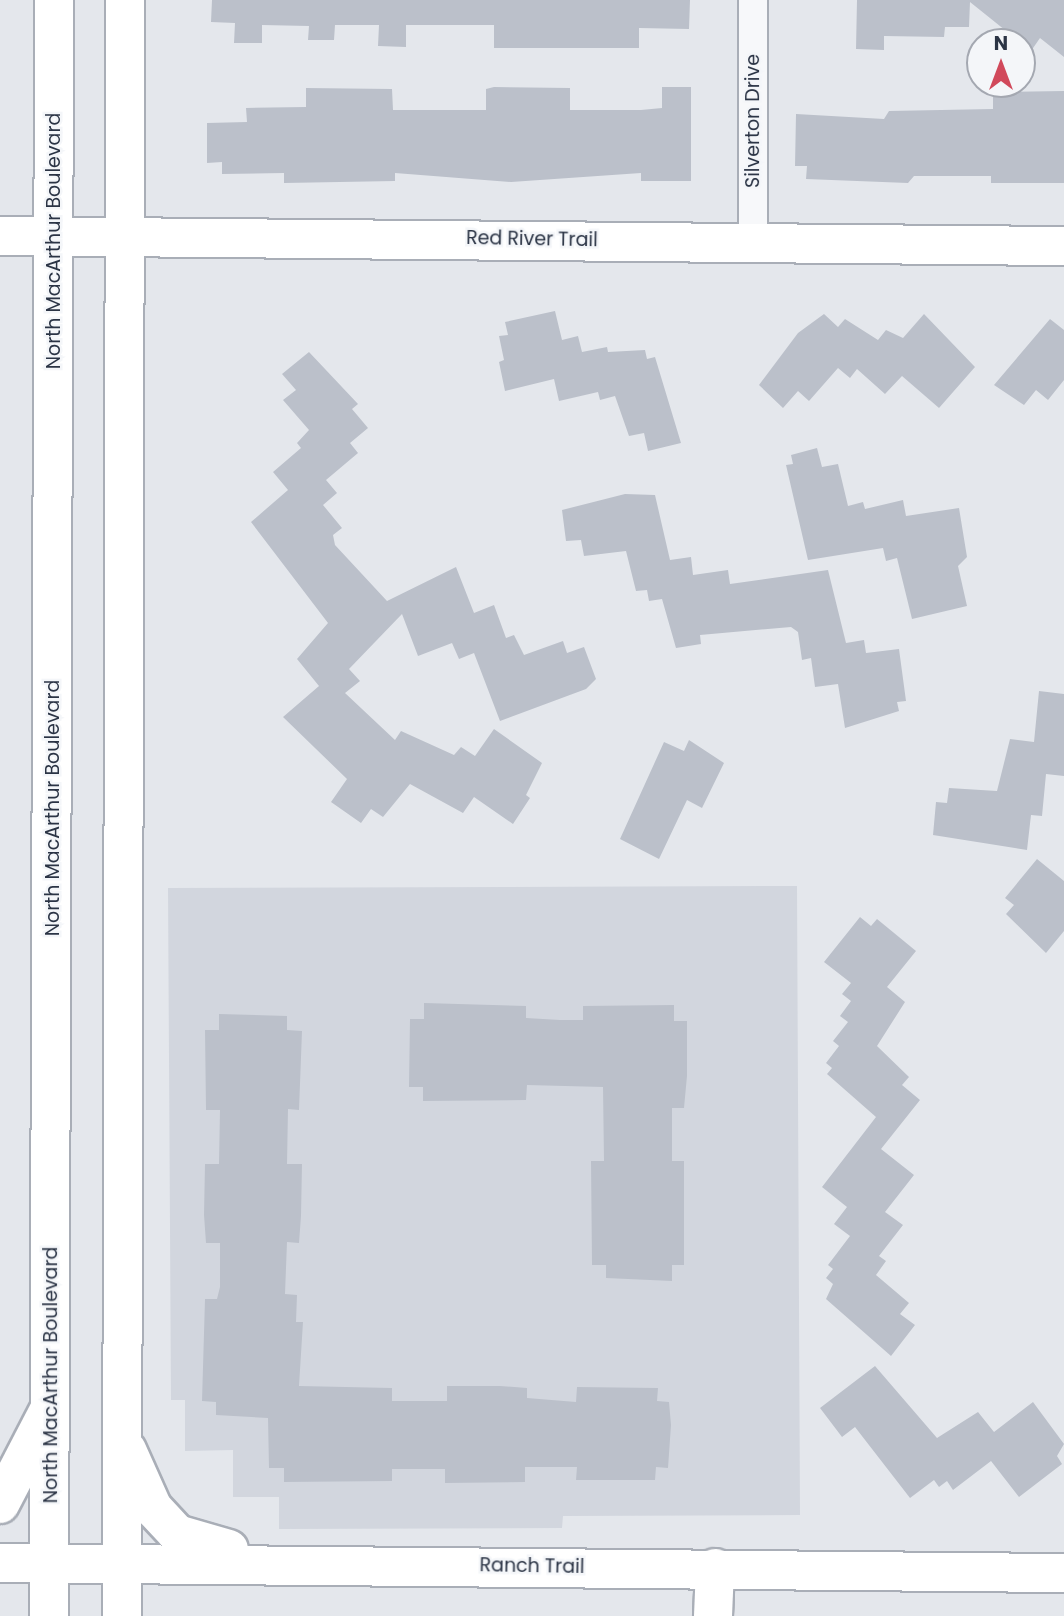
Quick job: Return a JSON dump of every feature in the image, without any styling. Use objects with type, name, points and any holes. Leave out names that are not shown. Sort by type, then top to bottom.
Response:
[{"type":"main road","name":"North MacArthur Boulevard","points":[[49,1616],[54,0]]},
{"type":"main road","points":[[122,1616],[119,1423],[125,0]]},
{"type":"main road","name":"Red River Trail","points":[[0,236],[1064,246]]},
{"type":"main road","points":[[0,1504],[51,1405]]},
{"type":"main road","points":[[119,1423],[135,1478],[177,1534],[278,1563]]},
{"type":"main road","name":"Ranch Trail","points":[[0,1563],[122,1561],[1064,1573]]},
{"type":"main road","points":[[713,1616],[715,1568]]},
{"type":"street","name":"Silverton Drive","points":[[752,0],[754,242]]},
{"type":"shaded area","points":[[797,886],[800,1515],[563,1516],[562,1528],[279,1529],[279,1497],[233,1497],[233,1450],[185,1451],[185,1400],[171,1400],[168,888]]},
{"type":"building","points":[[212,0],[690,0],[689,29],[639,28],[639,48],[494,48],[494,25],[406,25],[406,47],[378,46],[379,25],[335,25],[334,40],[308,40],[309,26],[262,25],[262,43],[234,43],[235,23],[211,22]]},
{"type":"building","points":[[857,0],[1064,0],[1064,57],[1040,38],[1036,44],[1036,28],[1002,28],[970,2],[969,27],[945,27],[944,37],[884,36],[884,50],[856,49]]},
{"type":"building","points":[[662,87],[691,87],[691,181],[641,181],[641,173],[511,182],[395,173],[395,181],[284,183],[284,173],[222,174],[222,162],[207,163],[207,123],[247,122],[246,108],[306,107],[306,88],[392,89],[393,110],[486,110],[486,89],[570,88],[570,110],[641,110],[662,108]]},
{"type":"building","points":[[1036,91],[1064,91],[1064,183],[991,183],[991,176],[914,176],[908,183],[806,179],[807,166],[795,166],[796,114],[884,119],[889,111],[993,109],[993,98],[1036,98]]},
{"type":"building","points":[[555,311],[562,340],[578,336],[582,352],[607,347],[608,352],[645,350],[647,359],[655,357],[681,443],[648,451],[644,433],[629,436],[615,396],[600,400],[598,392],[559,401],[554,379],[505,391],[499,362],[504,360],[499,336],[508,335],[505,322]]},
{"type":"building","points":[[824,314],[838,327],[845,319],[878,340],[886,330],[903,338],[924,314],[975,367],[939,408],[902,376],[885,394],[857,369],[850,378],[838,368],[809,401],[798,391],[783,408],[759,385],[798,333]]},
{"type":"building","points":[[1050,319],[1064,330],[1064,380],[1048,400],[1036,390],[1024,405],[994,385]]},
{"type":"building","points":[[309,352],[358,404],[352,409],[368,428],[350,443],[358,453],[326,480],[337,493],[323,505],[342,528],[333,535],[335,545],[387,601],[456,567],[474,613],[494,605],[506,638],[514,635],[524,655],[563,641],[567,653],[584,647],[596,679],[586,689],[500,721],[474,653],[459,659],[452,643],[418,656],[402,614],[349,669],[360,681],[345,693],[395,740],[401,731],[454,755],[461,747],[475,756],[494,729],[542,763],[526,795],[530,798],[513,824],[474,797],[463,813],[410,784],[383,817],[371,809],[361,823],[331,802],[347,779],[283,717],[319,686],[297,659],[328,623],[251,522],[288,490],[273,472],[301,448],[297,443],[309,430],[283,400],[296,390],[282,374]]},
{"type":"building","points":[[817,448],[822,467],[838,464],[848,506],[863,502],[865,509],[903,500],[906,516],[959,508],[967,557],[958,566],[967,606],[912,619],[897,558],[886,561],[883,548],[808,560],[786,465],[793,464],[791,455]]},
{"type":"building","points":[[625,494],[655,495],[670,560],[691,557],[693,575],[728,570],[730,584],[828,570],[846,643],[864,640],[866,653],[899,649],[906,701],[897,702],[899,711],[845,728],[838,684],[815,687],[811,658],[802,660],[798,632],[791,627],[700,635],[701,644],[676,648],[662,599],[649,601],[647,590],[636,591],[626,551],[584,556],[581,540],[566,541],[562,510]]},
{"type":"building","points":[[1039,691],[1064,694],[1064,776],[1046,774],[1042,816],[1031,815],[1027,850],[933,835],[936,802],[947,803],[949,788],[997,791],[1010,739],[1034,742]]},
{"type":"building","points":[[689,740],[724,763],[702,808],[687,800],[659,859],[620,839],[664,742],[684,751]]},
{"type":"building","points":[[1037,859],[1064,881],[1064,931],[1046,953],[1006,914],[1014,905],[1005,898]]},
{"type":"building","points":[[860,917],[871,926],[877,919],[916,951],[887,987],[905,1002],[877,1046],[909,1077],[902,1085],[920,1100],[881,1149],[914,1175],[885,1212],[903,1225],[879,1256],[886,1261],[876,1275],[909,1303],[900,1314],[915,1325],[891,1356],[826,1299],[833,1284],[826,1278],[833,1269],[828,1265],[850,1236],[834,1224],[847,1207],[822,1187],[876,1117],[827,1074],[832,1068],[826,1063],[839,1046],[833,1041],[848,1022],[840,1016],[851,1001],[842,994],[851,983],[824,962]]},
{"type":"building","points":[[424,1003],[526,1006],[526,1018],[560,1020],[583,1020],[583,1006],[674,1005],[674,1021],[687,1021],[687,1076],[684,1108],[672,1108],[672,1161],[684,1161],[684,1265],[672,1265],[672,1281],[606,1278],[606,1265],[592,1265],[591,1161],[604,1161],[603,1087],[527,1085],[526,1100],[423,1101],[423,1087],[409,1087],[410,1019],[424,1019]]},
{"type":"building","points":[[219,1014],[287,1016],[287,1030],[302,1031],[299,1110],[288,1109],[287,1164],[302,1164],[301,1216],[299,1243],[287,1242],[285,1294],[297,1295],[296,1322],[303,1322],[299,1386],[392,1388],[392,1401],[447,1401],[447,1386],[527,1388],[527,1398],[576,1402],[577,1387],[658,1388],[657,1401],[669,1402],[671,1425],[668,1468],[656,1467],[655,1480],[576,1480],[577,1467],[525,1467],[525,1482],[445,1483],[445,1469],[392,1469],[392,1481],[284,1482],[284,1468],[269,1468],[268,1418],[216,1415],[216,1402],[202,1401],[205,1299],[217,1299],[220,1287],[220,1243],[206,1243],[204,1215],[205,1164],[219,1164],[220,1110],[206,1110],[205,1030],[219,1030]]},
{"type":"building","points":[[875,1366],[937,1438],[978,1412],[994,1432],[1033,1402],[1064,1444],[1057,1456],[1062,1464],[1019,1497],[991,1461],[953,1490],[947,1481],[939,1487],[934,1480],[910,1498],[855,1427],[842,1437],[820,1408]]}]
